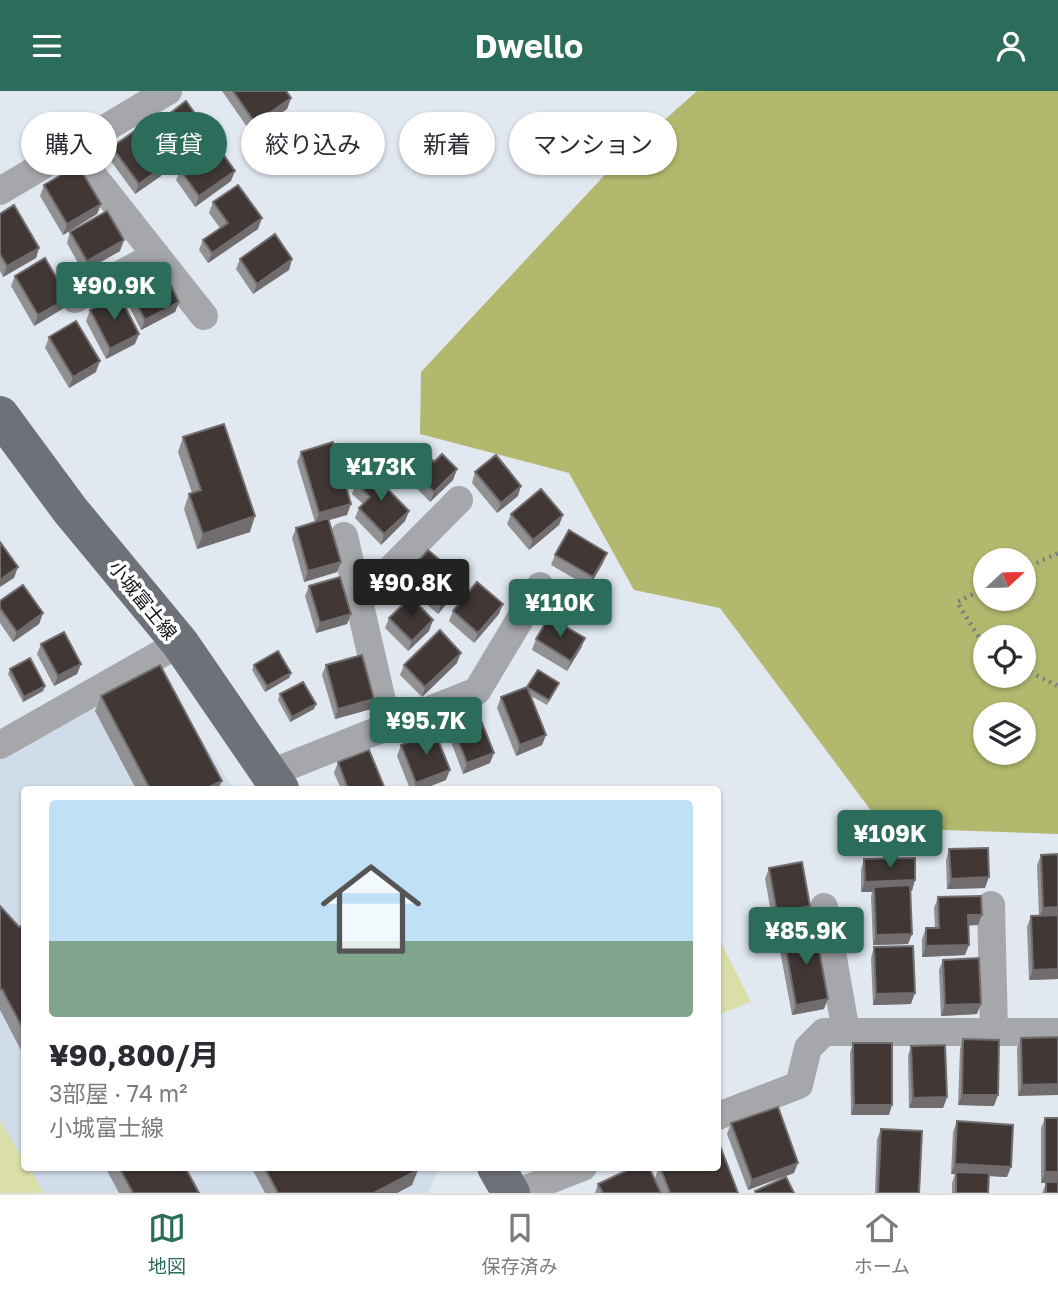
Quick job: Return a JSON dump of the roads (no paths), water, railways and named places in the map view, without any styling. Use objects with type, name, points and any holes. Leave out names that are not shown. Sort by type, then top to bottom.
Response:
[{"type":"main road","name":"小城富士線","points":[[0,415],[70,510],[180,643],[276,781]]},
{"type":"main road","points":[[499,1171],[513,1193]]},
{"type":"street","points":[[117,122],[168,91]]},
{"type":"street","points":[[0,191],[27,175]]},
{"type":"street","points":[[93,175],[204,316]]},
{"type":"street","points":[[75,299],[156,255]]},
{"type":"street","points":[[359,601],[459,500]]},
{"type":"street","points":[[344,536],[388,727]]},
{"type":"street","points":[[276,781],[388,727],[477,691],[540,586]]},
{"type":"street","points":[[4,733],[180,643]]},
{"type":"street","points":[[991,905],[994,1032]]},
{"type":"street","points":[[824,907],[846,1032]]},
{"type":"street","points":[[721,1115],[799,1085],[808,1048],[824,1032],[1058,1032]]},
{"type":"street","points":[[513,1193],[572,1171]]}]
